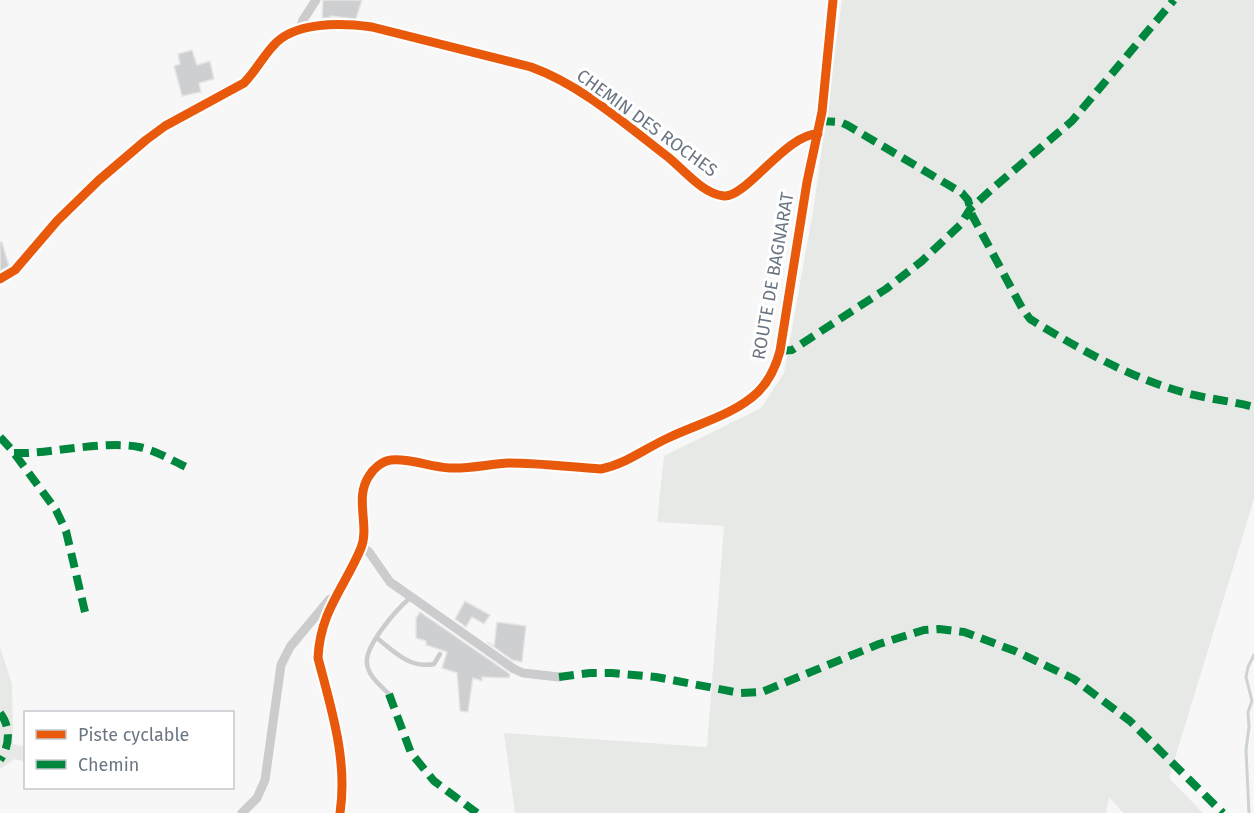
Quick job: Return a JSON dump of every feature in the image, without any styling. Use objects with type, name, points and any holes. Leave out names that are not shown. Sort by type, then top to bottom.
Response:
[{"type":"street","points":[[300,29],[316,0]]},
{"type":"street","name":"ROUTE DE BAGNARAT","points":[[362,547],[362,498],[365,484],[370,474],[378,466],[389,460],[451,468],[508,464],[601,469],[615,466],[665,439],[729,411],[759,390],[772,372],[780,351],[807,182],[822,112],[833,0]]},
{"type":"street","name":"CHEMIN DES ROCHES","points":[[0,279],[15,270],[65,213],[146,140],[165,126],[244,83],[273,45],[285,34],[300,29],[347,24],[372,27],[548,73],[577,90],[626,125],[703,187],[723,196],[736,193],[799,140],[818,134]]},
{"type":"street","points":[[340,813],[343,780],[340,756],[318,658],[319,643],[335,596],[362,547],[369,552],[390,582],[514,669],[523,673],[559,676]]},
{"type":"street","points":[[242,813],[257,798],[265,780],[281,665],[290,647],[335,596]]},
{"type":"lane","points":[[389,694],[371,676],[367,662],[368,651],[398,609],[410,598]]},
{"type":"lane","points":[[377,638],[401,657],[416,664],[434,664],[440,654]]},
{"type":"shaded area","points":[[842,0],[1254,0],[1254,499],[1169,778],[1203,813],[1123,813],[1109,797],[1106,813],[515,813],[504,733],[707,747],[724,526],[657,522],[664,456],[761,408],[784,373],[814,206]]},
{"type":"shaded area","points":[[0,647],[12,684],[13,744],[24,747],[24,762],[15,759],[0,769]]},
{"type":"building","points":[[323,0],[362,0],[356,19],[330,16],[330,18],[322,18]]},
{"type":"building","points":[[192,50],[197,65],[210,61],[214,79],[199,83],[201,92],[182,96],[174,66],[180,64],[178,54]]},
{"type":"building","points":[[0,242],[2,242],[9,266],[0,271]]},
{"type":"building","points":[[465,601],[490,615],[484,624],[472,617],[466,627],[455,619]]},
{"type":"building","points":[[420,612],[510,674],[509,678],[482,677],[482,681],[473,678],[468,712],[460,711],[457,673],[442,668],[447,652],[426,645],[426,641],[416,638],[416,618]]},
{"type":"building","points":[[497,622],[526,626],[522,662],[512,660],[487,642],[494,646]]},
{"type":"waterway","points":[[1249,813],[1246,750],[1248,712],[1252,701],[1246,677],[1254,655]]},
{"type":"marked path","points":[[780,351],[792,350],[886,289],[922,261],[960,225],[970,209],[1072,121],[1174,0]]},
{"type":"marked path","points":[[820,121],[840,122],[847,125],[962,193],[968,200],[972,215],[1030,319],[1086,352],[1165,387],[1254,407]]},
{"type":"marked path","points":[[0,437],[56,510],[66,531],[85,612]]},
{"type":"marked path","points":[[14,453],[126,445],[151,450],[186,467]]},
{"type":"marked path","points":[[559,677],[612,673],[656,677],[740,693],[762,692],[879,644],[924,630],[964,632],[1015,651],[1074,679],[1130,721],[1223,813]]},
{"type":"marked path","points":[[389,694],[411,753],[434,781],[477,813]]},
{"type":"marked path","points":[[0,713],[4,718],[8,736],[6,749],[0,760]]},
{"type":"cycle path","points":[[340,813],[342,793],[340,754],[333,715],[318,658],[323,626],[328,613],[361,548],[364,531],[363,493],[369,476],[381,464],[398,460],[450,468],[509,463],[601,469],[619,464],[668,438],[727,413],[758,392],[772,373],[780,351],[807,182],[822,112],[833,0]]},
{"type":"cycle path","points":[[0,279],[15,270],[57,221],[99,180],[146,140],[165,126],[244,83],[282,38],[306,28],[333,25],[372,27],[531,67],[585,95],[668,157],[694,181],[709,191],[724,196],[733,194],[744,187],[793,144],[806,136],[818,134]]}]
